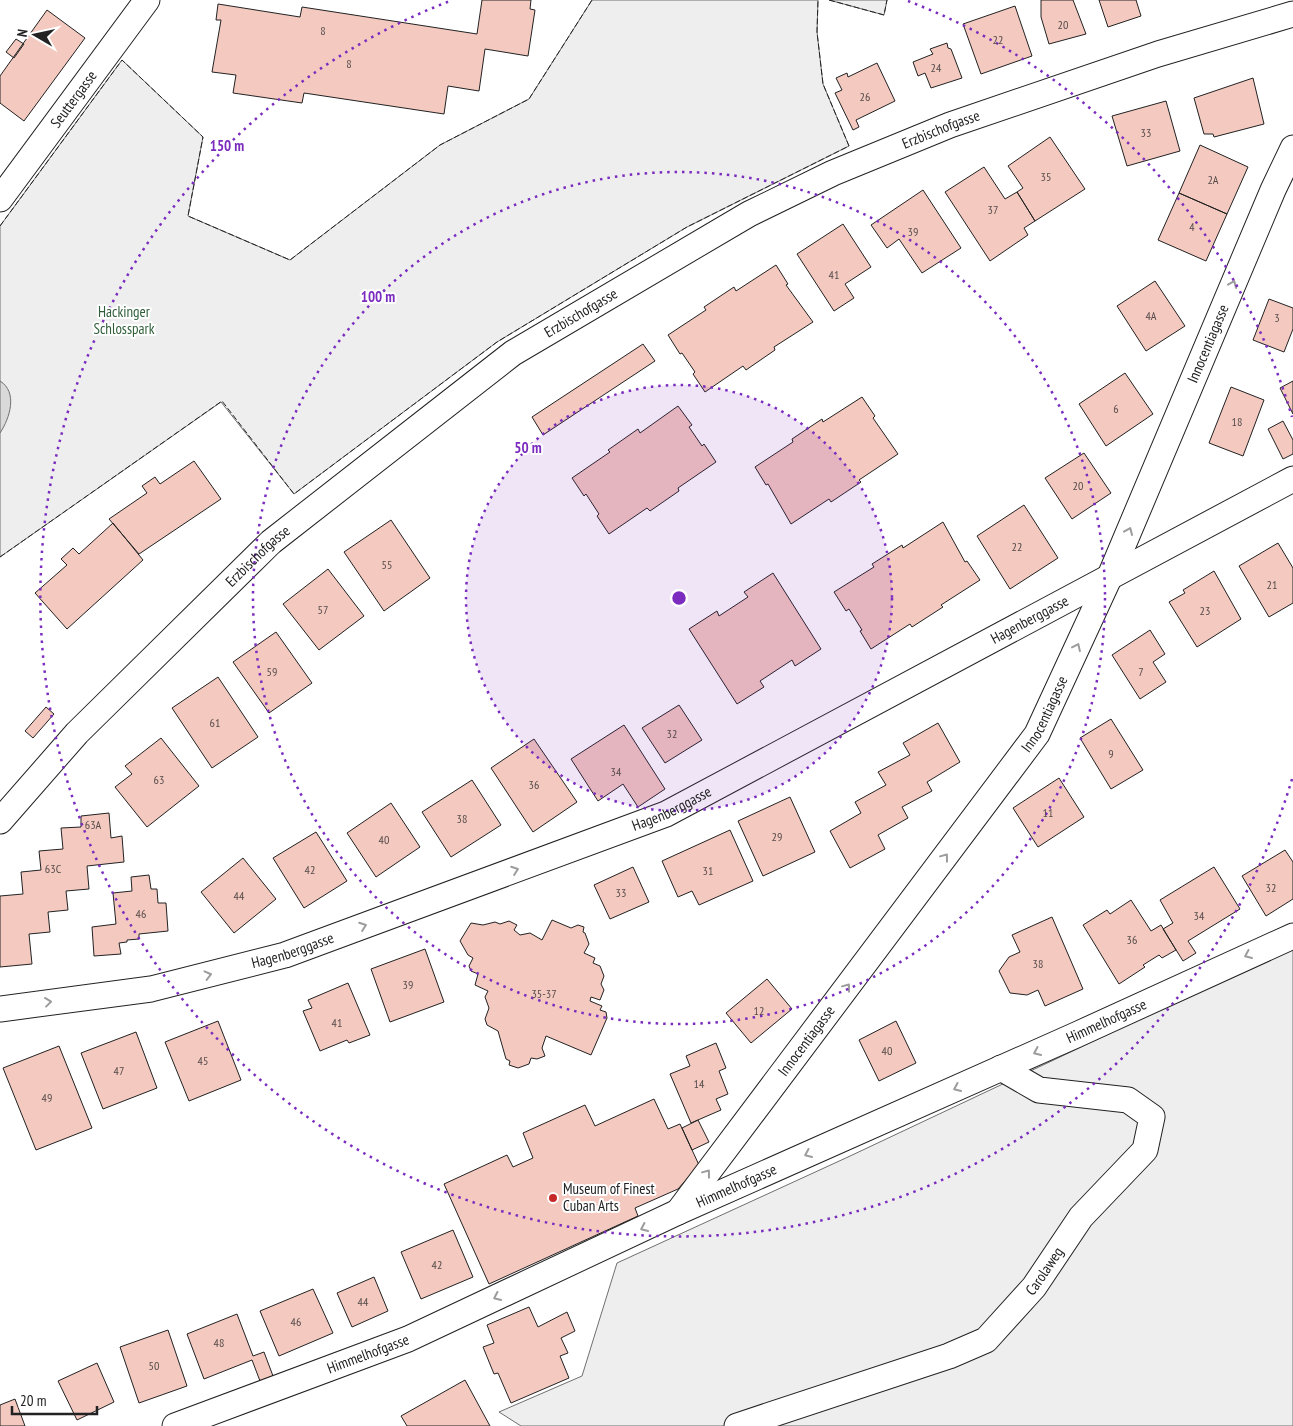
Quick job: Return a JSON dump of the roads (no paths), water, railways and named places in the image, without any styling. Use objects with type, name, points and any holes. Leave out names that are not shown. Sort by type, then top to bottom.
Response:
[{"type":"street","name":"Seuttergasse","points":[[0,199],[147,0]]},
{"type":"street","name":"Erzbischofgasse","points":[[0,821],[77,733],[271,542],[513,353],[749,214],[833,173],[950,125],[1158,54],[1293,14]]},
{"type":"street","name":"Innocentiagasse","points":[[678,1212],[1037,734],[1110,576],[1273,190],[1293,148]]},
{"type":"street","name":"Hagenberggasse","points":[[0,1009],[151,989],[285,955],[666,814],[1293,479]]},
{"type":"street","name":"Himmelhofgasse","points":[[175,1426],[408,1339],[678,1212],[1293,936]]},
{"type":"street","name":"Carolaweg","points":[[737,1426],[949,1356],[986,1340],[1034,1287],[1081,1217],[1145,1150],[1152,1117],[1128,1100],[1039,1090],[1001,1068]]},
{"type":"place","name":"Museum of Finest Cuban Arts","points":[[553,1198]]},
{"type":"park label","name":"Hackinger Schlosspark","points":[[124,320]]}]
